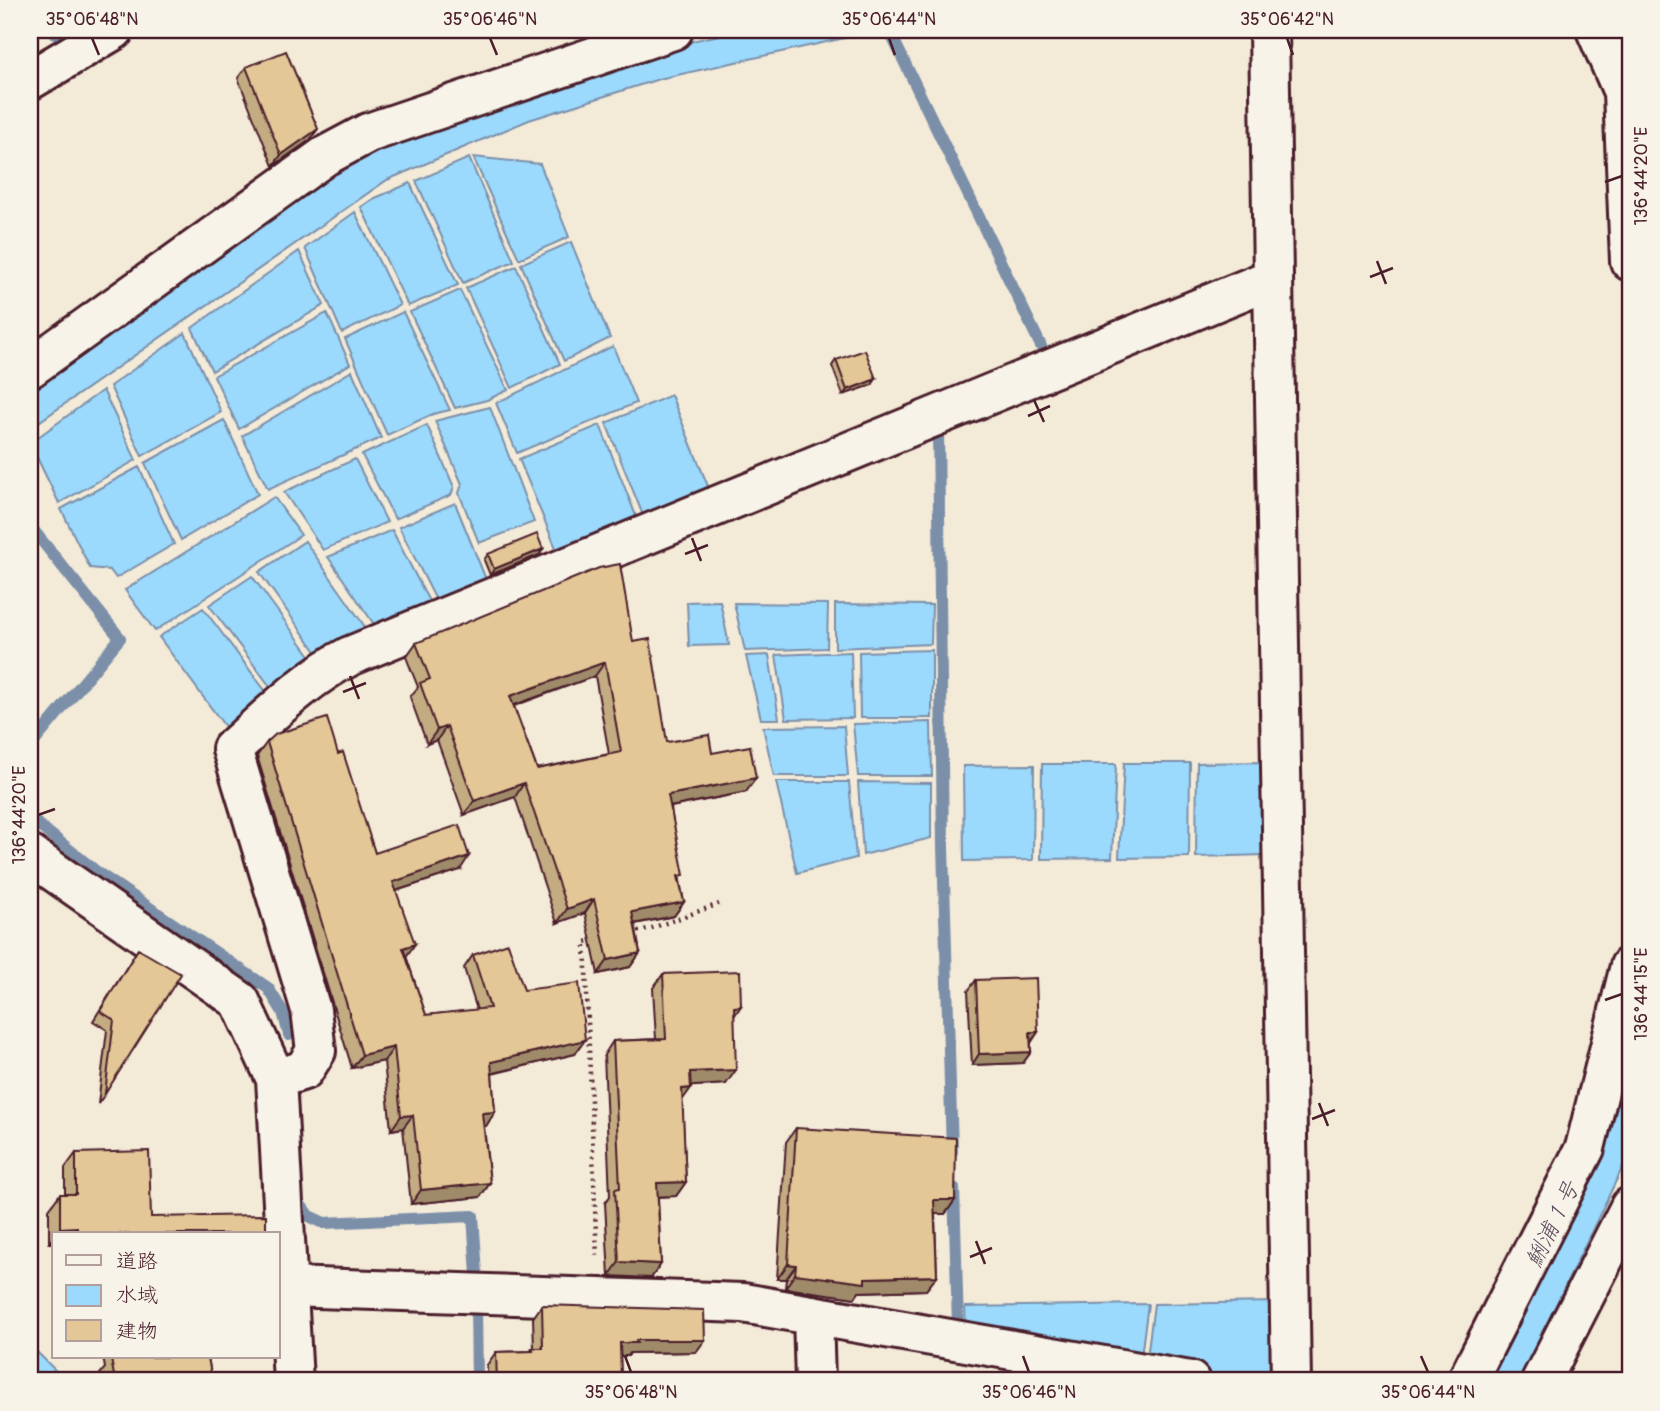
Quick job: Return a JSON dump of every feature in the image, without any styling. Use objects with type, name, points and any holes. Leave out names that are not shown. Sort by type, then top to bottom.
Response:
[{"type":"street","points":[[30,369],[325,156],[368,133],[674,30]]},
{"type":"street","points":[[1269,30],[1291,1381]]},
{"type":"street","points":[[1596,30],[1623,92],[1630,261]]},
{"type":"street","points":[[30,80],[96,34]]},
{"type":"street","points":[[276,1079],[304,1070],[316,1051],[311,1010],[232,749],[324,669],[350,656],[1273,278]]},
{"type":"street","points":[[30,855],[240,1001],[276,1079],[293,1381]]},
{"type":"street","points":[[1467,1381],[1585,1147],[1630,966]]},
{"type":"street","points":[[1541,1381],[1630,1207]]},
{"type":"street","points":[[288,1287],[743,1303],[1190,1381]]},
{"type":"street","points":[[813,1315],[815,1381]]},
{"type":"path","points":[[625,934],[652,928],[719,904]]},
{"type":"path","points":[[598,939],[585,942],[598,1298]]},
{"type":"water","points":[[743,30],[881,30],[659,79],[529,120],[387,180],[30,428],[30,389],[371,150],[696,40]]},
{"type":"water","points":[[1614,30],[1630,30],[1630,65]]},
{"type":"water","points":[[473,157],[540,164],[569,237],[519,259]]},
{"type":"water","points":[[469,158],[514,261],[463,283],[416,181]]},
{"type":"water","points":[[410,183],[458,285],[408,306],[361,207]]},
{"type":"water","points":[[355,212],[400,305],[342,333],[305,248]]},
{"type":"water","points":[[571,242],[610,338],[564,361],[521,264]]},
{"type":"water","points":[[299,251],[324,305],[212,371],[192,328]]},
{"type":"water","points":[[516,266],[560,364],[512,388],[466,288]]},
{"type":"water","points":[[460,290],[508,390],[487,400],[455,408],[410,312]]},
{"type":"water","points":[[403,312],[450,410],[433,414],[387,435],[345,339]]},
{"type":"water","points":[[327,313],[350,364],[239,429],[214,376]]},
{"type":"water","points":[[185,333],[221,412],[142,456],[110,386]]},
{"type":"water","points":[[613,346],[636,403],[517,453],[496,403]]},
{"type":"water","points":[[352,371],[381,438],[268,489],[242,436]]},
{"type":"water","points":[[103,390],[136,460],[59,503],[30,443]]},
{"type":"water","points":[[671,395],[712,496],[646,523],[606,423]]},
{"type":"water","points":[[490,407],[534,522],[479,543],[459,493],[462,484],[435,421]]},
{"type":"water","points":[[224,420],[258,494],[181,540],[145,463]]},
{"type":"water","points":[[427,425],[454,487],[451,495],[395,519],[362,455]]},
{"type":"water","points":[[600,425],[640,526],[560,558],[519,459]]},
{"type":"water","points":[[355,459],[387,522],[323,550],[284,492]]},
{"type":"water","points":[[139,467],[174,544],[116,578],[110,570],[90,568],[61,509]]},
{"type":"water","points":[[274,497],[301,535],[155,631],[125,590]]},
{"type":"water","points":[[455,503],[487,582],[438,604],[399,527]]},
{"type":"water","points":[[392,530],[432,607],[378,630],[328,557]]},
{"type":"water","points":[[305,541],[370,634],[320,657],[259,572]]},
{"type":"water","points":[[252,576],[314,661],[275,693],[209,605]]},
{"type":"water","points":[[720,601],[729,645],[689,646],[687,602]]},
{"type":"water","points":[[734,603],[828,604],[827,648],[745,651]]},
{"type":"water","points":[[835,604],[932,605],[931,644],[835,648]]},
{"type":"water","points":[[203,608],[270,697],[229,732],[159,637]]},
{"type":"water","points":[[932,650],[932,718],[860,718],[859,652]]},
{"type":"water","points":[[851,652],[853,718],[786,719],[776,655]]},
{"type":"water","points":[[769,655],[779,719],[761,719],[746,656]]},
{"type":"water","points":[[931,722],[932,776],[858,776],[853,724]]},
{"type":"water","points":[[844,726],[848,776],[774,776],[763,727]]},
{"type":"water","points":[[1263,762],[1265,855],[1196,857],[1197,763]]},
{"type":"water","points":[[1124,763],[1190,763],[1189,857],[1119,858]]},
{"type":"water","points":[[1042,764],[1116,764],[1112,858],[1041,859]]},
{"type":"water","points":[[1034,765],[1033,860],[964,861],[963,766]]},
{"type":"water","points":[[776,782],[849,782],[856,858],[797,873]]},
{"type":"water","points":[[858,782],[931,783],[931,838],[863,855]]},
{"type":"water","name":"鯏浦１号","points":[[1630,1027],[1630,1152],[1519,1381],[1484,1381]]},
{"type":"water","points":[[1277,1302],[1277,1378],[1267,1381],[1234,1381],[1146,1365],[1154,1304]]},
{"type":"water","points":[[1148,1304],[1140,1364],[966,1332],[965,1307]]},
{"type":"water","points":[[30,1345],[66,1381],[30,1381]]},
{"type":"building","points":[[286,51],[318,129],[281,155],[246,67]]},
{"type":"building","points":[[865,350],[876,379],[847,390],[836,360]]},
{"type":"building","points":[[537,534],[543,549],[494,569],[488,554]]},
{"type":"building","points":[[620,564],[633,642],[650,639],[667,742],[709,735],[712,753],[750,746],[756,778],[668,795],[684,875],[678,876],[684,902],[632,912],[640,953],[608,960],[594,899],[567,909],[524,783],[474,801],[447,726],[437,730],[420,683],[430,679],[416,643],[599,568]],"holes":[[[605,662],[621,752],[537,769],[510,696]]]},
{"type":"building","points":[[327,718],[338,754],[343,752],[375,853],[459,825],[469,856],[393,882],[415,944],[403,948],[426,1015],[490,1008],[473,955],[508,943],[524,990],[579,983],[585,1040],[491,1062],[495,1112],[482,1113],[490,1183],[421,1190],[413,1115],[401,1116],[394,1047],[362,1055],[267,742],[276,734]]},
{"type":"building","points":[[138,949],[181,974],[105,1094],[114,1020],[100,1011]]},
{"type":"building","points":[[740,971],[741,1006],[734,1007],[736,1070],[690,1072],[691,1088],[682,1089],[686,1182],[657,1183],[661,1264],[619,1262],[615,1189],[620,1188],[613,1041],[666,1039],[663,974]]},
{"type":"building","points":[[1036,978],[1038,1032],[1030,1032],[1031,1052],[979,1054],[976,980]]},
{"type":"building","points":[[796,1128],[956,1138],[955,1200],[934,1200],[937,1276],[865,1278],[865,1283],[795,1274],[796,1265],[788,1264]]},
{"type":"building","points":[[149,1151],[151,1217],[266,1215],[266,1232],[77,1232],[77,1227],[60,1228],[60,1194],[76,1194],[76,1153]]},
{"type":"building","points":[[542,1305],[704,1310],[705,1340],[636,1340],[637,1343],[620,1343],[621,1381],[497,1381],[496,1352],[533,1351],[532,1348],[543,1348]]},
{"type":"building","points":[[208,1358],[212,1381],[115,1381],[111,1359]]},
{"type":"waterway","points":[[53,30],[55,34]]},
{"type":"waterway","points":[[889,30],[1041,346]]},
{"type":"waterway","points":[[938,429],[943,847],[952,1152]]},
{"type":"waterway","points":[[30,526],[120,638],[30,747]]},
{"type":"waterway","points":[[30,818],[98,873],[268,988],[283,1012],[289,1035]]},
{"type":"waterway","points":[[954,1188],[958,1327]]},
{"type":"waterway","points":[[294,1196],[309,1216],[324,1223],[473,1216],[477,1274]]},
{"type":"waterway","points":[[476,1306],[477,1381]]}]
